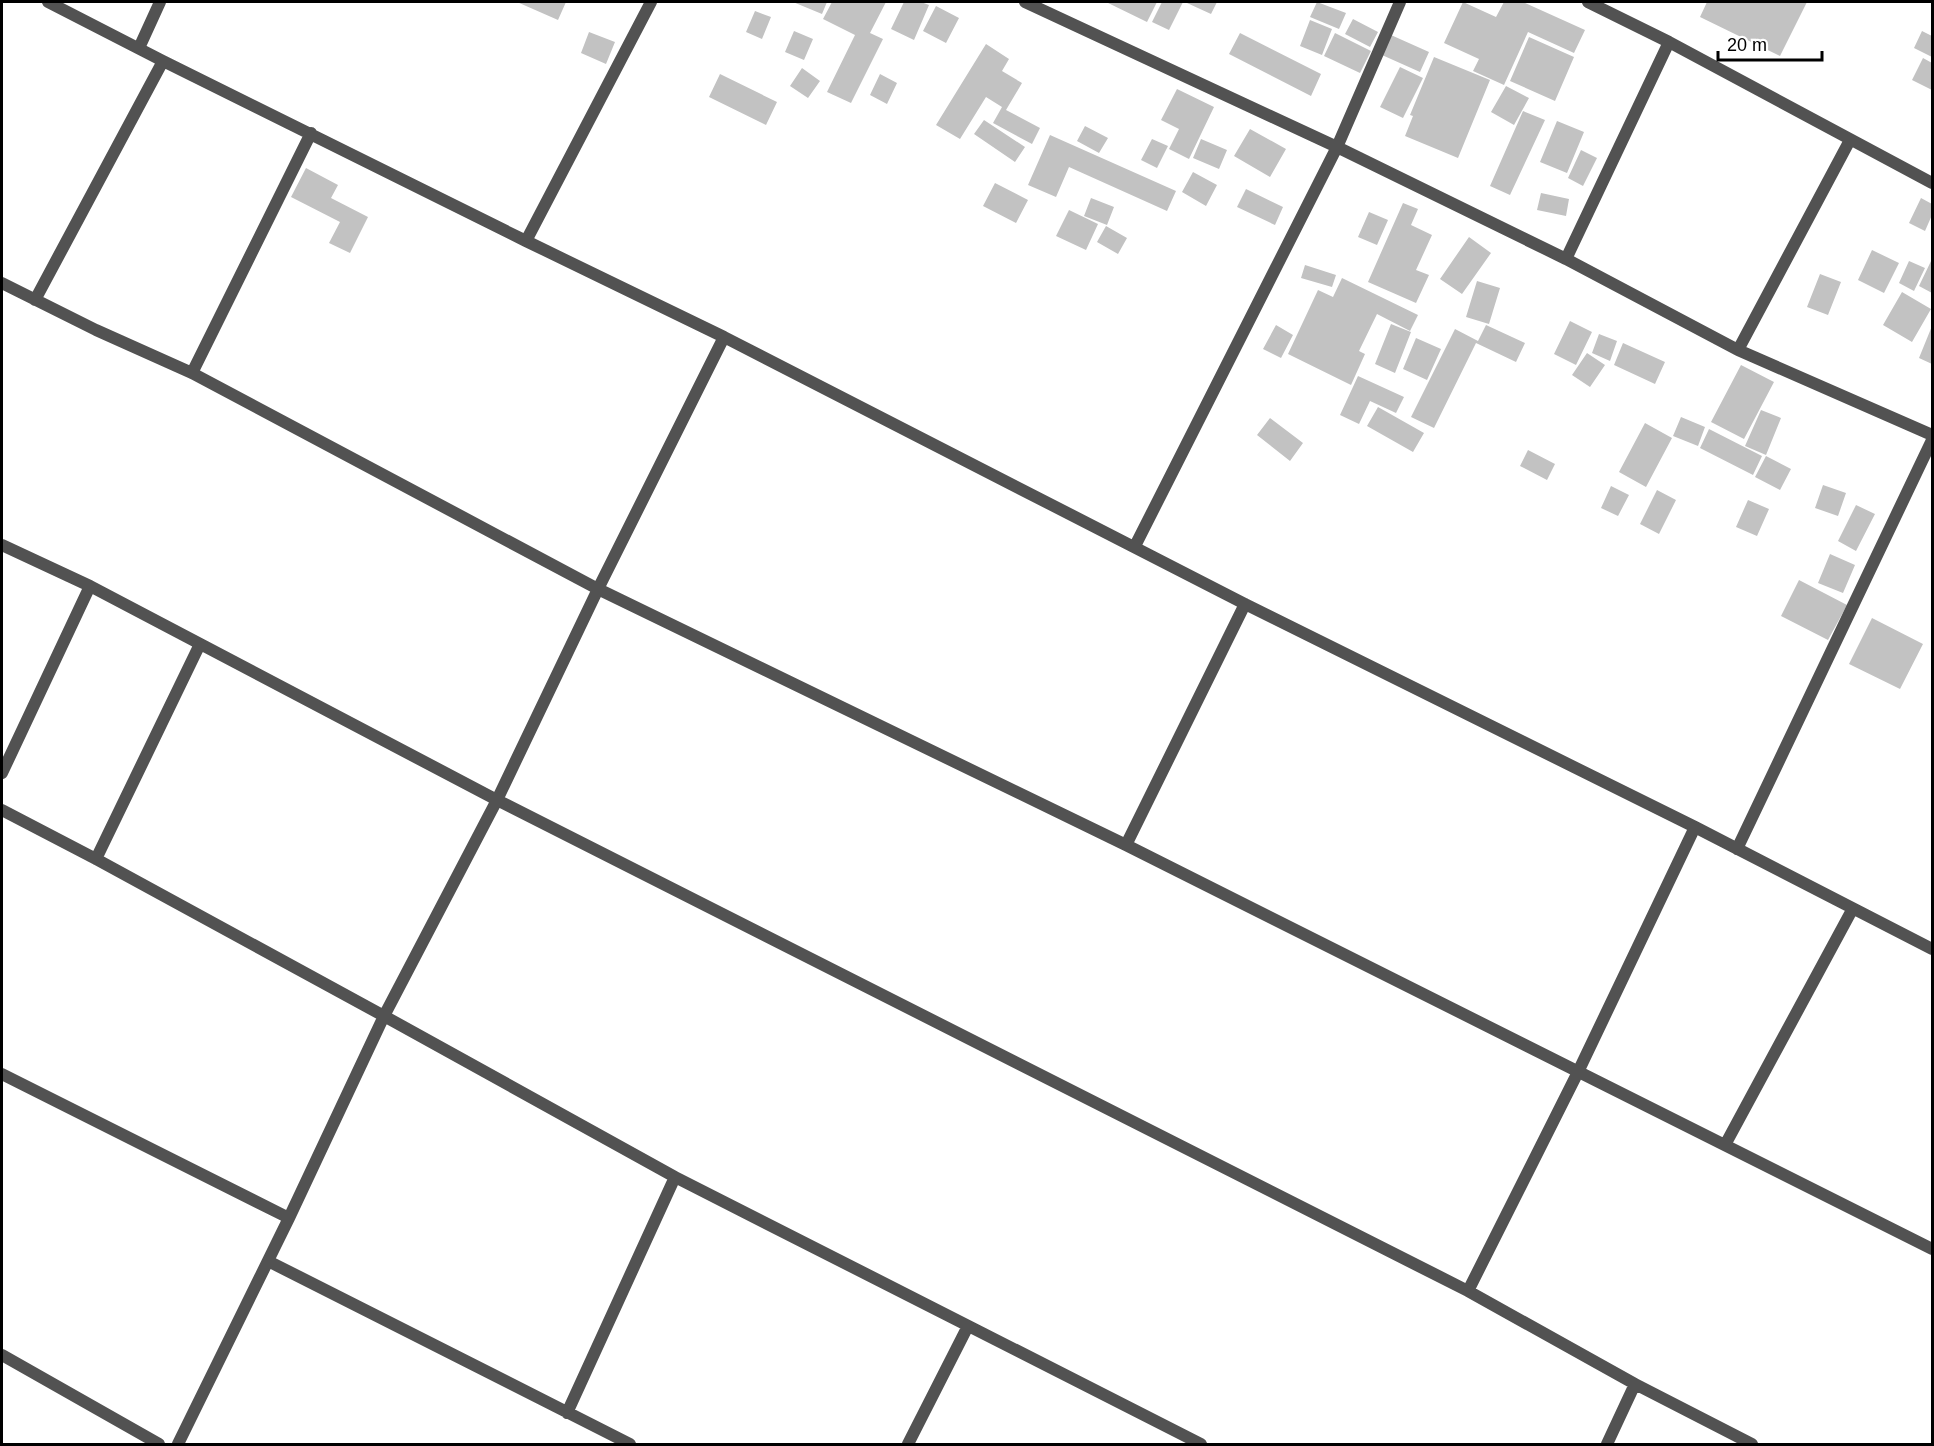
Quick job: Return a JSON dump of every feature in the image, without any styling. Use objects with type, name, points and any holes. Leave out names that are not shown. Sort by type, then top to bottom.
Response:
[{"type":"street","points":[[48,2],[526,241],[724,337],[1245,604],[1695,827],[1852,910],[1932,949]]},
{"type":"street","points":[[138,48],[160,2]]},
{"type":"street","points":[[526,241],[651,2]]},
{"type":"street","points":[[1025,2],[1049,6],[1566,259],[1738,350],[1932,438],[1737,849]]},
{"type":"street","points":[[1135,546],[1337,147],[1400,2]]},
{"type":"street","points":[[1588,2],[1669,42],[1932,183]]},
{"type":"street","points":[[1566,259],[1669,42]]},
{"type":"street","points":[[35,300],[163,61]]},
{"type":"street","points":[[192,373],[311,133]]},
{"type":"street","points":[[1738,350],[1850,140]]},
{"type":"street","points":[[2,283],[96,330],[192,373],[598,589],[1126,845],[1932,1249]]},
{"type":"street","points":[[178,1444],[289,1218],[384,1016],[497,800],[598,589],[724,337]]},
{"type":"street","points":[[2,545],[90,586],[497,800],[1468,1292],[1635,1384],[1752,1444]]},
{"type":"street","points":[[2,773],[90,586]]},
{"type":"street","points":[[1126,845],[1245,604]]},
{"type":"street","points":[[96,859],[200,644]]},
{"type":"street","points":[[2,810],[384,1016],[675,1177],[1201,1444]]},
{"type":"street","points":[[1468,1292],[1578,1071],[1695,827]]},
{"type":"street","points":[[1725,1145],[1852,910]]},
{"type":"street","points":[[2,1074],[289,1218]]},
{"type":"street","points":[[567,1413],[675,1177]]},
{"type":"street","points":[[268,1261],[630,1444]]},
{"type":"street","points":[[908,1444],[968,1326]]},
{"type":"street","points":[[2,1355],[159,1444]]},
{"type":"street","points":[[1607,1444],[1635,1384]]},
{"type":"building","points":[[517,2],[566,2],[558,20]]},
{"type":"building","points":[[793,2],[827,2],[822,14]]},
{"type":"building","points":[[832,2],[886,2],[870,33],[883,39],[851,103],[827,92],[855,35],[823,19]]},
{"type":"building","points":[[904,2],[921,2],[929,5],[914,40],[891,29]]},
{"type":"building","points":[[1106,2],[1157,2],[1147,22]]},
{"type":"building","points":[[1162,2],[1183,2],[1169,30],[1152,22]]},
{"type":"building","points":[[1188,2],[1217,2],[1211,14]]},
{"type":"building","points":[[1317,2],[1346,13],[1339,29],[1310,17]]},
{"type":"building","points":[[1463,2],[1496,17],[1504,2],[1523,2],[1585,30],[1574,53],[1528,32],[1504,85],[1473,71],[1479,59],[1444,43]]},
{"type":"building","points":[[1707,2],[1807,2],[1780,56],[1700,17]]},
{"type":"building","points":[[936,6],[959,18],[946,43],[923,31]]},
{"type":"building","points":[[755,11],[771,17],[762,39],[746,32]]},
{"type":"building","points":[[1353,19],[1378,32],[1370,47],[1345,34]]},
{"type":"building","points":[[1310,20],[1332,29],[1322,55],[1300,46]]},
{"type":"building","points":[[794,31],[813,39],[804,60],[785,52]]},
{"type":"building","points":[[1382,31],[1429,52],[1420,72],[1373,51]]},
{"type":"building","points":[[1922,31],[1932,36],[1932,57],[1914,48]]},
{"type":"building","points":[[589,32],[615,42],[606,64],[581,53]]},
{"type":"building","points":[[1240,33],[1321,74],[1311,96],[1229,54]]},
{"type":"building","points":[[1335,33],[1371,51],[1360,73],[1324,56]]},
{"type":"building","points":[[1529,37],[1574,57],[1555,101],[1510,81]]},
{"type":"building","points":[[986,44],[1009,59],[1002,71],[1022,83],[1006,110],[1040,128],[1032,144],[993,123],[1002,107],[986,97],[960,139],[936,125]]},
{"type":"building","points":[[1434,57],[1490,80],[1458,158],[1405,136],[1413,116],[1410,115]]},
{"type":"building","points":[[1923,58],[1932,63],[1932,90],[1912,80]]},
{"type":"building","points":[[1400,67],[1423,78],[1403,118],[1380,107]]},
{"type":"building","points":[[802,68],[820,81],[808,98],[790,86]]},
{"type":"building","points":[[720,74],[777,102],[766,125],[709,97]]},
{"type":"building","points":[[880,74],[897,83],[887,104],[870,95]]},
{"type":"building","points":[[1506,86],[1529,98],[1514,125],[1491,112]]},
{"type":"building","points":[[1177,89],[1214,107],[1189,159],[1169,149],[1179,129],[1161,120]]},
{"type":"building","points":[[1523,111],[1545,120],[1510,195],[1490,186]]},
{"type":"building","points":[[984,120],[1025,147],[1015,162],[974,134]]},
{"type":"building","points":[[1557,121],[1584,132],[1567,173],[1540,162]]},
{"type":"building","points":[[1085,126],[1108,138],[1099,153],[1077,141]]},
{"type":"building","points":[[1250,129],[1286,149],[1270,177],[1234,156]]},
{"type":"building","points":[[1050,135],[1176,191],[1167,211],[1069,167],[1056,197],[1028,185]]},
{"type":"building","points":[[1152,139],[1168,146],[1157,168],[1141,160]]},
{"type":"building","points":[[1201,139],[1227,150],[1219,169],[1193,158]]},
{"type":"building","points":[[1581,150],[1597,158],[1583,186],[1568,178]]},
{"type":"building","points":[[306,168],[338,185],[331,198],[368,217],[350,253],[329,243],[340,222],[291,197]]},
{"type":"building","points":[[1193,172],[1217,185],[1206,206],[1182,192]]},
{"type":"building","points":[[995,183],[1028,200],[1016,223],[983,206]]},
{"type":"building","points":[[1246,189],[1283,207],[1275,225],[1237,207]]},
{"type":"building","points":[[1541,193],[1569,199],[1566,216],[1537,210]]},
{"type":"building","points":[[1091,198],[1114,207],[1107,225],[1084,216]]},
{"type":"building","points":[[1921,198],[1932,204],[1932,215],[1925,231],[1909,223]]},
{"type":"building","points":[[1403,203],[1418,209],[1411,225],[1432,235],[1416,270],[1429,275],[1416,303],[1368,282]]},
{"type":"building","points":[[1069,210],[1098,224],[1086,250],[1056,236]]},
{"type":"building","points":[[1369,212],[1388,220],[1377,245],[1358,237]]},
{"type":"building","points":[[1106,226],[1127,238],[1118,254],[1097,242]]},
{"type":"building","points":[[1469,237],[1491,253],[1462,294],[1440,279]]},
{"type":"building","points":[[1872,250],[1899,263],[1884,293],[1858,280]]},
{"type":"building","points":[[1932,259],[1932,293],[1919,286]]},
{"type":"building","points":[[1909,261],[1925,268],[1914,291],[1899,283]]},
{"type":"building","points":[[1305,265],[1336,275],[1332,287],[1301,278]]},
{"type":"building","points":[[1820,274],[1841,282],[1828,315],[1807,307]]},
{"type":"building","points":[[1342,278],[1418,315],[1410,331],[1377,314],[1359,351],[1365,354],[1351,385],[1288,354],[1318,290],[1333,297]]},
{"type":"building","points":[[1477,281],[1500,288],[1489,324],[1466,317]]},
{"type":"building","points":[[1902,292],[1931,309],[1912,342],[1883,325]]},
{"type":"building","points":[[1570,321],[1592,332],[1576,365],[1554,354]]},
{"type":"building","points":[[1391,324],[1411,332],[1395,373],[1375,364]]},
{"type":"building","points":[[1276,325],[1293,335],[1281,358],[1263,349]]},
{"type":"building","points":[[1486,325],[1525,343],[1516,362],[1476,343],[1434,428],[1411,417],[1455,329],[1478,341]]},
{"type":"building","points":[[1932,326],[1932,364],[1919,358]]},
{"type":"building","points":[[1599,334],[1617,341],[1610,361],[1592,353]]},
{"type":"building","points":[[1416,338],[1441,349],[1427,380],[1403,369]]},
{"type":"building","points":[[1623,343],[1665,362],[1655,384],[1614,365]]},
{"type":"building","points":[[1587,353],[1605,365],[1590,387],[1572,375]]},
{"type":"building","points":[[1741,365],[1774,382],[1744,439],[1711,422]]},
{"type":"building","points":[[1358,376],[1404,397],[1396,413],[1370,401],[1359,424],[1340,415]]},
{"type":"building","points":[[1378,407],[1424,433],[1413,452],[1367,426]]},
{"type":"building","points":[[1761,410],[1781,418],[1766,455],[1745,446]]},
{"type":"building","points":[[1681,417],[1705,427],[1698,446],[1673,436]]},
{"type":"building","points":[[1270,418],[1303,443],[1290,461],[1257,435]]},
{"type":"building","points":[[1645,423],[1672,438],[1646,487],[1619,472]]},
{"type":"building","points":[[1709,429],[1762,456],[1753,475],[1700,448]]},
{"type":"building","points":[[1528,450],[1555,464],[1547,480],[1520,466]]},
{"type":"building","points":[[1766,456],[1791,469],[1780,490],[1755,477]]},
{"type":"building","points":[[1823,485],[1846,493],[1838,516],[1815,508]]},
{"type":"building","points":[[1611,486],[1629,495],[1618,516],[1601,508]]},
{"type":"building","points":[[1657,490],[1676,500],[1659,534],[1640,524]]},
{"type":"building","points":[[1748,500],[1769,509],[1757,536],[1736,527]]},
{"type":"building","points":[[1856,505],[1875,514],[1856,551],[1838,541]]},
{"type":"building","points":[[1830,554],[1855,565],[1843,593],[1818,583]]},
{"type":"building","points":[[1799,580],[1847,605],[1828,640],[1781,616]]},
{"type":"building","points":[[1872,618],[1923,644],[1900,689],[1849,664]]}]
